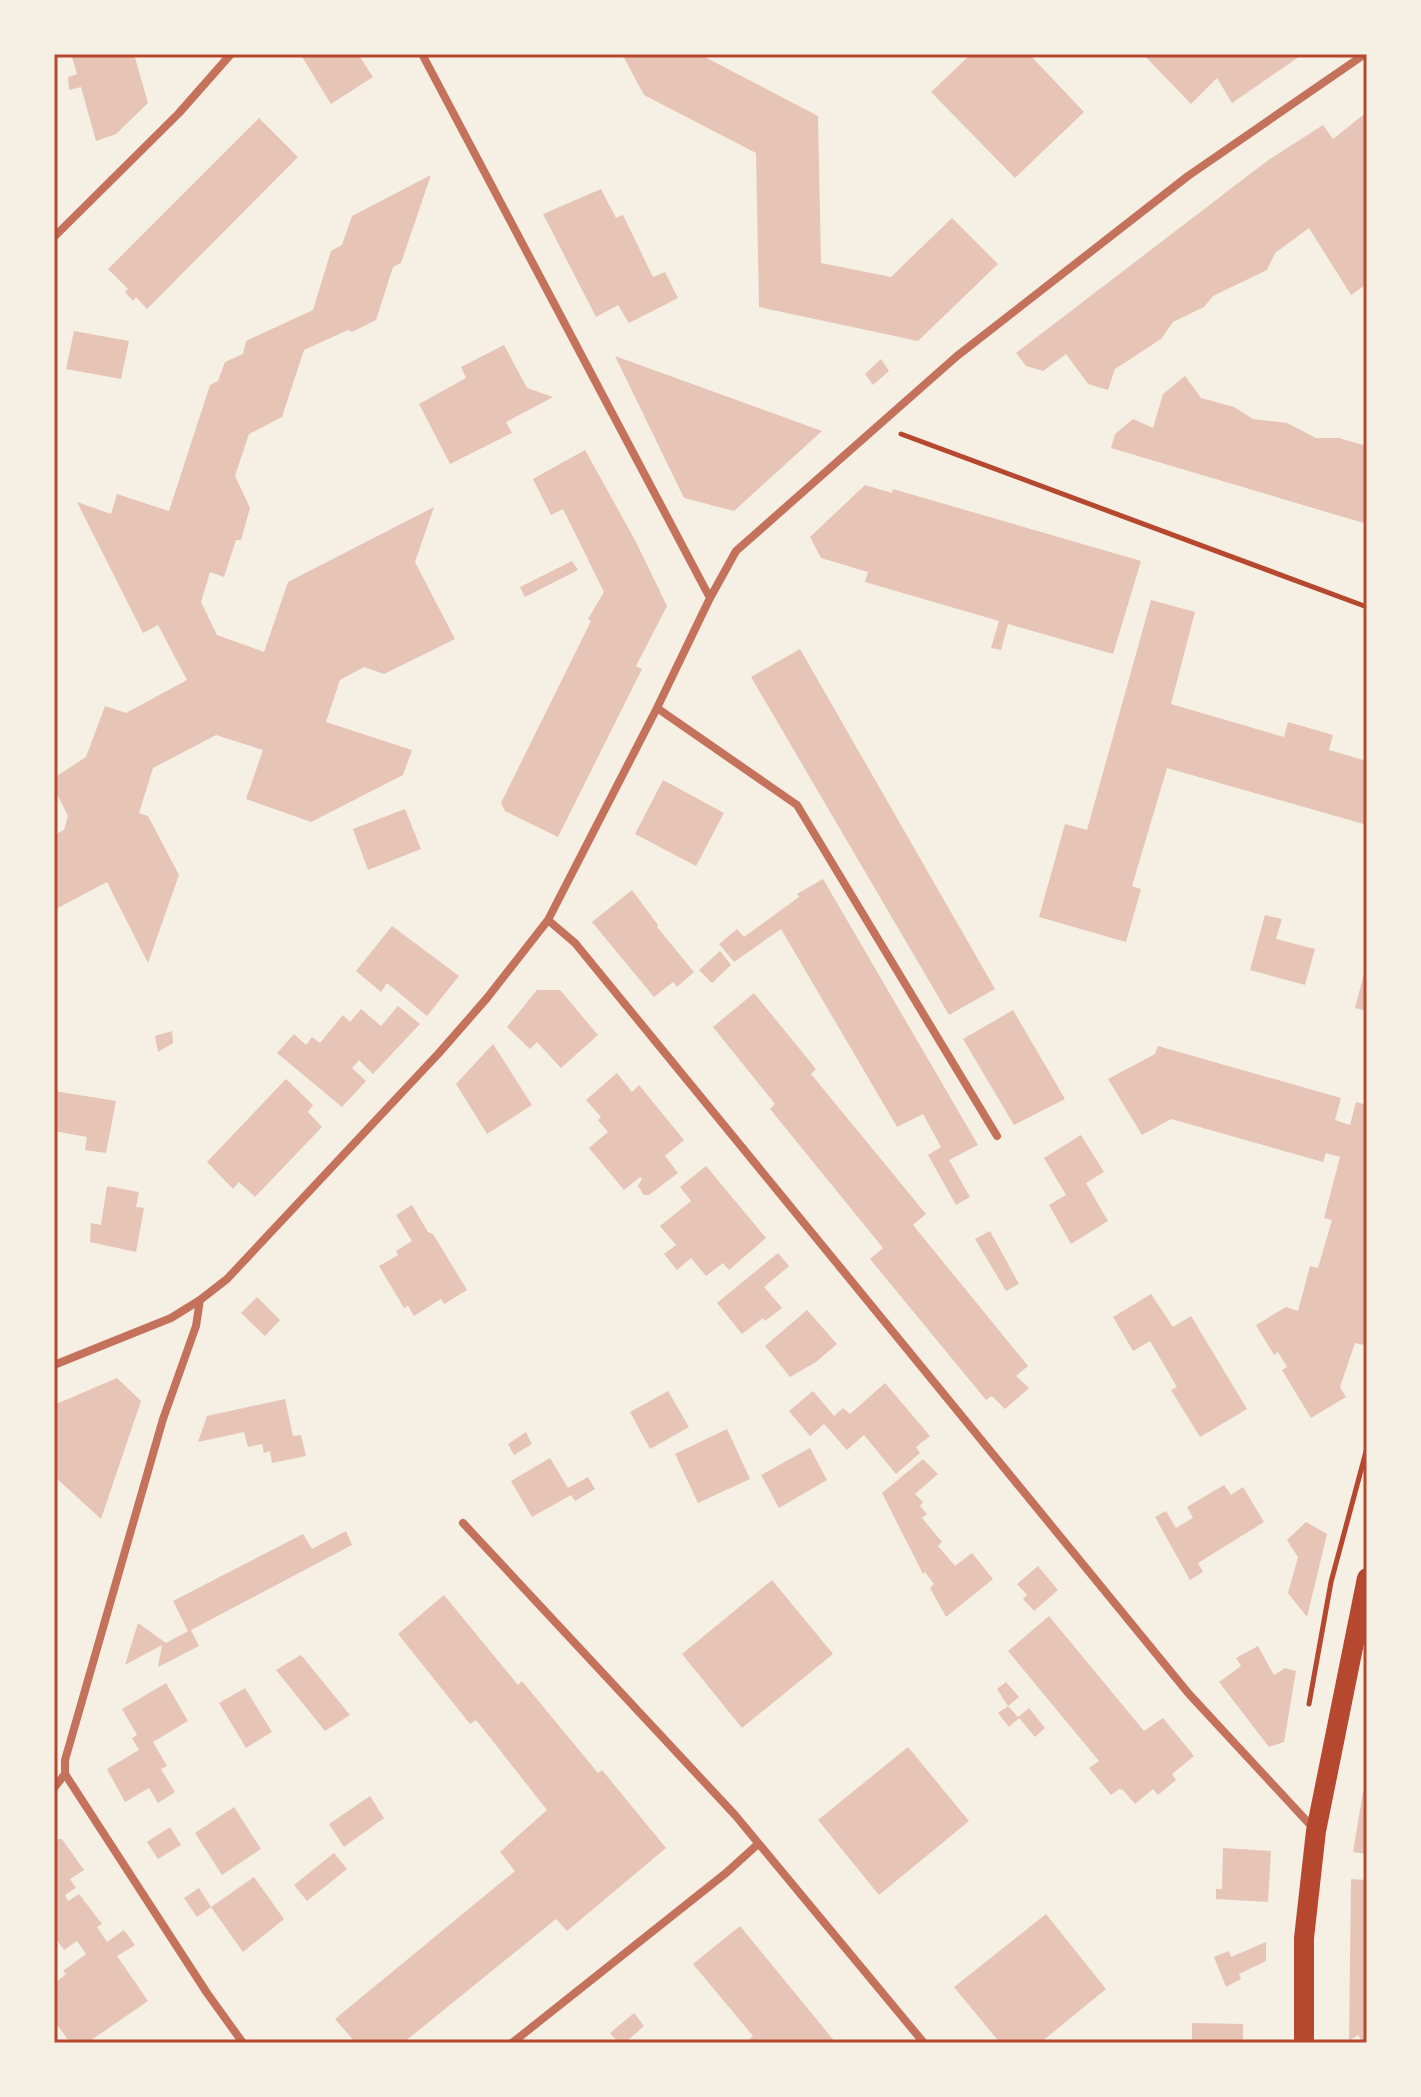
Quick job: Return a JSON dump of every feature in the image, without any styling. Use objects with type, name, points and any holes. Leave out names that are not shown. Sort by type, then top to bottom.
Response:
[{"type":"main road","points":[[1304,2043],[1304,1938],[1316,1831],[1367,1578]]},
{"type":"street","points":[[54,237],[179,113],[231,54]]},
{"type":"street","points":[[422,54],[710,598]]},
{"type":"street","points":[[54,1365],[171,1318],[227,1279],[487,998],[548,920],[736,551],[957,356],[1188,176],[1365,54]]},
{"type":"street","points":[[657,708],[797,805],[997,1136]]},
{"type":"street","points":[[548,920],[575,943],[1189,1694],[1316,1831]]},
{"type":"street","points":[[200,1300],[196,1326],[163,1419],[65,1760],[65,1774],[207,1993],[243,2043]]},
{"type":"street","points":[[463,1523],[735,1815],[924,2043]]},
{"type":"street","points":[[54,1788],[65,1774]]},
{"type":"street","points":[[512,2043],[726,1873],[758,1844]]},
{"type":"path","points":[[878,425],[1367,607]]},
{"type":"building","points":[[71,54],[134,54],[148,103],[116,134],[96,141],[81,87],[69,90],[68,77],[77,74]]},
{"type":"building","points":[[303,54],[358,54],[373,77],[331,104]]},
{"type":"building","points":[[622,54],[699,54],[818,116],[821,263],[891,277],[952,218],[998,264],[918,341],[759,307],[756,153],[644,95]]},
{"type":"building","points":[[971,54],[1029,54],[1084,112],[1015,178],[931,92]]},
{"type":"building","points":[[1143,54],[1303,54],[1232,103],[1217,78],[1191,104]]},
{"type":"building","points":[[1367,112],[1367,284],[1351,295],[1309,228],[1275,253],[1267,270],[1213,296],[1204,307],[1173,322],[1161,339],[1115,369],[1108,390],[1088,384],[1066,354],[1043,371],[1026,366],[1016,353],[1267,161],[1323,125],[1333,139]]},
{"type":"building","points":[[259,118],[298,157],[147,309],[136,297],[133,301],[125,292],[128,289],[108,269]]},
{"type":"building","points":[[431,175],[401,263],[393,267],[376,320],[304,350],[282,417],[249,434],[235,476],[250,508],[241,540],[236,540],[224,577],[210,572],[201,602],[217,635],[264,652],[288,582],[434,507],[415,562],[455,639],[384,674],[364,667],[340,680],[326,722],[412,750],[403,775],[311,822],[246,799],[263,750],[216,735],[153,768],[139,813],[148,816],[179,875],[148,963],[107,882],[54,910],[54,835],[64,830],[68,816],[54,788],[54,778],[86,757],[105,706],[126,713],[187,680],[158,625],[143,633],[77,502],[111,514],[117,494],[169,511],[210,385],[218,381],[225,362],[243,354],[246,341],[313,310],[331,251],[342,245],[352,216]]},
{"type":"building","points":[[601,189],[616,218],[623,215],[653,277],[665,272],[678,298],[629,323],[618,305],[596,317],[543,214]]},
{"type":"building","points":[[74,331],[129,341],[121,379],[66,369]]},
{"type":"building","points":[[504,345],[527,388],[553,397],[506,422],[512,433],[450,464],[419,404],[466,378],[461,367]]},
{"type":"building","points":[[615,356],[822,431],[734,511],[684,498]]},
{"type":"building","points":[[881,359],[889,371],[873,385],[865,374]]},
{"type":"building","points":[[1185,376],[1201,398],[1234,407],[1253,419],[1287,423],[1316,438],[1339,438],[1367,446],[1367,524],[1111,448],[1115,434],[1133,419],[1153,428],[1163,394]]},
{"type":"building","points":[[585,450],[667,606],[636,666],[642,669],[558,837],[505,811],[501,803],[591,621],[588,619],[604,592],[563,509],[551,515],[533,479]]},
{"type":"building","points":[[865,485],[892,493],[893,489],[1141,561],[1113,654],[1008,624],[1001,650],[991,648],[999,621],[865,582],[868,572],[821,558],[810,537]]},
{"type":"building","points":[[572,561],[578,570],[525,597],[520,587]]},
{"type":"building","points":[[1151,600],[1195,612],[1171,704],[1284,737],[1288,722],[1333,735],[1329,750],[1367,761],[1367,825],[1167,768],[1132,886],[1141,889],[1126,942],[1039,917],[1065,824],[1087,830]]},
{"type":"building","points":[[800,649],[995,989],[949,1015],[751,677]]},
{"type":"building","points":[[663,780],[724,813],[696,866],[635,834]]},
{"type":"building","points":[[405,809],[421,849],[368,870],[353,829]]},
{"type":"building","points":[[823,879],[978,1145],[949,1160],[970,1197],[956,1205],[928,1155],[941,1147],[923,1114],[897,1127],[781,929],[734,962],[719,944],[737,929],[744,937],[799,897],[797,894]]},
{"type":"building","points":[[632,890],[694,972],[677,987],[673,982],[654,997],[592,922]]},
{"type":"building","points":[[1265,915],[1282,919],[1276,939],[1315,949],[1305,985],[1250,970]]},
{"type":"building","points":[[392,926],[459,976],[427,1016],[387,983],[381,992],[356,971]]},
{"type":"building","points":[[720,951],[731,965],[712,983],[699,970]]},
{"type":"building","points":[[1367,967],[1367,1011],[1355,1008]]},
{"type":"building","points":[[537,990],[560,990],[598,1035],[561,1068],[537,1042],[530,1049],[507,1027]]},
{"type":"building","points":[[754,993],[816,1069],[811,1074],[926,1214],[913,1225],[1028,1366],[1016,1376],[1029,1388],[1005,1409],[992,1396],[986,1400],[870,1259],[883,1248],[770,1109],[775,1104],[713,1027]]},
{"type":"building","points":[[398,1006],[420,1024],[373,1074],[359,1060],[352,1068],[366,1081],[342,1107],[277,1053],[294,1034],[306,1045],[312,1037],[320,1043],[343,1015],[350,1022],[361,1009],[381,1026]]},
{"type":"building","points":[[1013,1010],[1065,1099],[1014,1125],[963,1039]]},
{"type":"building","points":[[172,1031],[173,1043],[158,1052],[155,1036]]},
{"type":"building","points":[[493,1044],[532,1105],[487,1134],[456,1084]]},
{"type":"building","points":[[1158,1046],[1341,1098],[1335,1120],[1350,1125],[1356,1102],[1367,1105],[1367,1331],[1363,1345],[1355,1343],[1340,1387],[1346,1397],[1311,1418],[1282,1370],[1287,1367],[1278,1352],[1274,1355],[1256,1325],[1286,1307],[1298,1311],[1310,1266],[1318,1268],[1332,1220],[1324,1218],[1340,1157],[1326,1153],[1323,1162],[1171,1119],[1142,1135],[1108,1079],[1155,1054]]},
{"type":"building","points":[[617,1073],[632,1092],[639,1085],[684,1140],[665,1156],[678,1173],[649,1195],[644,1195],[638,1186],[640,1177],[624,1190],[589,1148],[608,1132],[598,1120],[601,1117],[586,1100]]},
{"type":"building","points":[[286,1079],[313,1105],[308,1112],[322,1127],[255,1197],[239,1182],[233,1189],[207,1162]]},
{"type":"building","points":[[54,1091],[116,1101],[106,1153],[85,1150],[87,1137],[54,1131]]},
{"type":"building","points":[[1081,1135],[1104,1172],[1086,1183],[1108,1221],[1071,1244],[1049,1205],[1066,1195],[1044,1158]]},
{"type":"building","points":[[706,1166],[766,1238],[729,1270],[723,1263],[706,1276],[691,1258],[677,1270],[664,1254],[676,1245],[660,1226],[691,1201],[680,1187]]},
{"type":"building","points":[[107,1186],[139,1192],[136,1207],[144,1208],[136,1252],[90,1242],[91,1223],[101,1225]]},
{"type":"building","points":[[412,1205],[467,1290],[444,1304],[441,1299],[414,1316],[408,1306],[404,1308],[379,1266],[398,1255],[396,1251],[412,1241],[396,1215]]},
{"type":"building","points":[[990,1231],[1019,1284],[1006,1291],[975,1239]]},
{"type":"building","points":[[778,1253],[789,1266],[764,1287],[782,1308],[742,1334],[717,1303]]},
{"type":"building","points":[[1151,1294],[1173,1327],[1191,1316],[1247,1409],[1200,1437],[1171,1390],[1177,1387],[1150,1341],[1133,1351],[1113,1317]]},
{"type":"building","points":[[257,1297],[280,1320],[265,1336],[241,1313]]},
{"type":"building","points":[[807,1310],[837,1344],[816,1362],[790,1377],[765,1346]]},
{"type":"building","points":[[117,1378],[141,1401],[101,1519],[54,1476],[54,1405]]},
{"type":"building","points":[[885,1383],[930,1436],[916,1447],[920,1453],[896,1474],[864,1435],[847,1450],[824,1424],[810,1436],[789,1411],[813,1391],[834,1416],[843,1408],[850,1414]]},
{"type":"building","points":[[668,1391],[689,1427],[650,1449],[630,1412]]},
{"type":"building","points":[[285,1399],[293,1436],[301,1435],[306,1456],[272,1463],[270,1451],[264,1453],[262,1444],[248,1447],[244,1432],[198,1442],[207,1416]]},
{"type":"building","points":[[727,1429],[750,1479],[698,1503],[675,1454]]},
{"type":"building","points":[[526,1432],[532,1444],[514,1455],[508,1444]]},
{"type":"building","points":[[810,1448],[827,1480],[779,1508],[761,1475]]},
{"type":"building","points":[[550,1458],[568,1488],[588,1477],[595,1489],[575,1501],[571,1495],[532,1517],[511,1481]]},
{"type":"building","points":[[923,1459],[938,1474],[915,1494],[923,1502],[920,1506],[927,1514],[922,1518],[942,1542],[938,1546],[955,1566],[972,1553],[993,1579],[946,1617],[930,1588],[934,1584],[925,1572],[923,1574],[882,1493]]},
{"type":"building","points":[[1224,1485],[1231,1495],[1243,1487],[1264,1522],[1198,1563],[1203,1572],[1190,1580],[1155,1517],[1166,1511],[1176,1528],[1193,1518],[1187,1507]]},
{"type":"building","points":[[1306,1522],[1327,1534],[1307,1617],[1288,1593],[1298,1557],[1287,1540]]},
{"type":"building","points":[[346,1531],[352,1545],[191,1630],[199,1646],[158,1667],[162,1645],[125,1665],[138,1623],[166,1643],[188,1631],[173,1601],[303,1534],[312,1549]]},
{"type":"building","points":[[1038,1566],[1058,1590],[1034,1611],[1023,1599],[1027,1595],[1017,1584]]},
{"type":"building","points":[[772,1580],[833,1654],[742,1728],[682,1654]]},
{"type":"building","points":[[444,1595],[518,1685],[522,1681],[598,1773],[602,1770],[666,1848],[567,1931],[556,1919],[403,2043],[356,2043],[335,2019],[515,1871],[500,1852],[547,1810],[476,1720],[470,1724],[398,1634]]},
{"type":"building","points":[[1049,1616],[1144,1731],[1163,1718],[1194,1756],[1172,1774],[1176,1780],[1158,1795],[1153,1789],[1135,1804],[1123,1790],[1119,1789],[1111,1795],[1089,1768],[1099,1761],[1008,1651]]},
{"type":"building","points":[[1258,1646],[1274,1675],[1285,1668],[1296,1671],[1284,1742],[1269,1747],[1219,1682],[1241,1666],[1236,1658]]},
{"type":"building","points":[[301,1655],[350,1715],[325,1731],[276,1670]]},
{"type":"building","points":[[1006,1682],[1019,1697],[1008,1706],[997,1689]]},
{"type":"building","points":[[166,1683],[188,1721],[153,1742],[167,1766],[161,1769],[175,1792],[158,1803],[149,1788],[125,1802],[107,1769],[139,1750],[132,1738],[137,1735],[122,1709]]},
{"type":"building","points":[[245,1688],[272,1732],[246,1748],[219,1703]]},
{"type":"building","points":[[1008,1706],[1018,1717],[1029,1708],[1045,1728],[1035,1737],[1019,1718],[1009,1727],[998,1713]]},
{"type":"building","points":[[908,1747],[969,1821],[879,1895],[818,1820]]},
{"type":"building","points":[[1363,1792],[1367,1793],[1367,1854],[1353,1852]]},
{"type":"building","points":[[370,1796],[384,1818],[344,1847],[329,1824]]},
{"type":"building","points":[[234,1807],[261,1849],[222,1875],[195,1833]]},
{"type":"building","points":[[170,1827],[181,1845],[158,1859],[147,1842]]},
{"type":"building","points":[[54,1839],[62,1839],[84,1870],[70,1879],[76,1888],[65,1895],[68,1901],[79,1894],[102,1924],[97,1927],[107,1942],[124,1930],[135,1945],[117,1956],[148,2001],[87,2043],[70,2043],[54,2020],[54,1999],[58,1996],[54,1984],[66,1974],[63,1971],[86,1954],[77,1941],[64,1950],[54,1936]]},
{"type":"building","points":[[1223,1848],[1271,1851],[1268,1902],[1216,1899],[1216,1889],[1222,1889]]},
{"type":"building","points":[[334,1853],[347,1869],[307,1901],[294,1885]]},
{"type":"building","points":[[254,1877],[284,1919],[243,1952],[211,1907]]},
{"type":"building","points":[[1351,1879],[1367,1880],[1367,2043],[1363,2043],[1358,2035],[1349,2041]]},
{"type":"building","points":[[199,1888],[211,1907],[197,1917],[184,1898]]},
{"type":"building","points":[[1046,1914],[1106,1989],[1040,2043],[1000,2043],[954,1987]]},
{"type":"building","points":[[740,1926],[836,2043],[744,2043],[753,2036],[693,1964]]},
{"type":"building","points":[[1266,1942],[1266,1961],[1239,1974],[1241,1979],[1226,1987],[1214,1957],[1229,1951],[1231,1957]]},
{"type":"building","points":[[634,2013],[644,2026],[625,2043],[614,2043],[617,2041],[610,2033]]},
{"type":"building","points":[[1192,2023],[1243,2024],[1243,2043],[1192,2043]]}]
